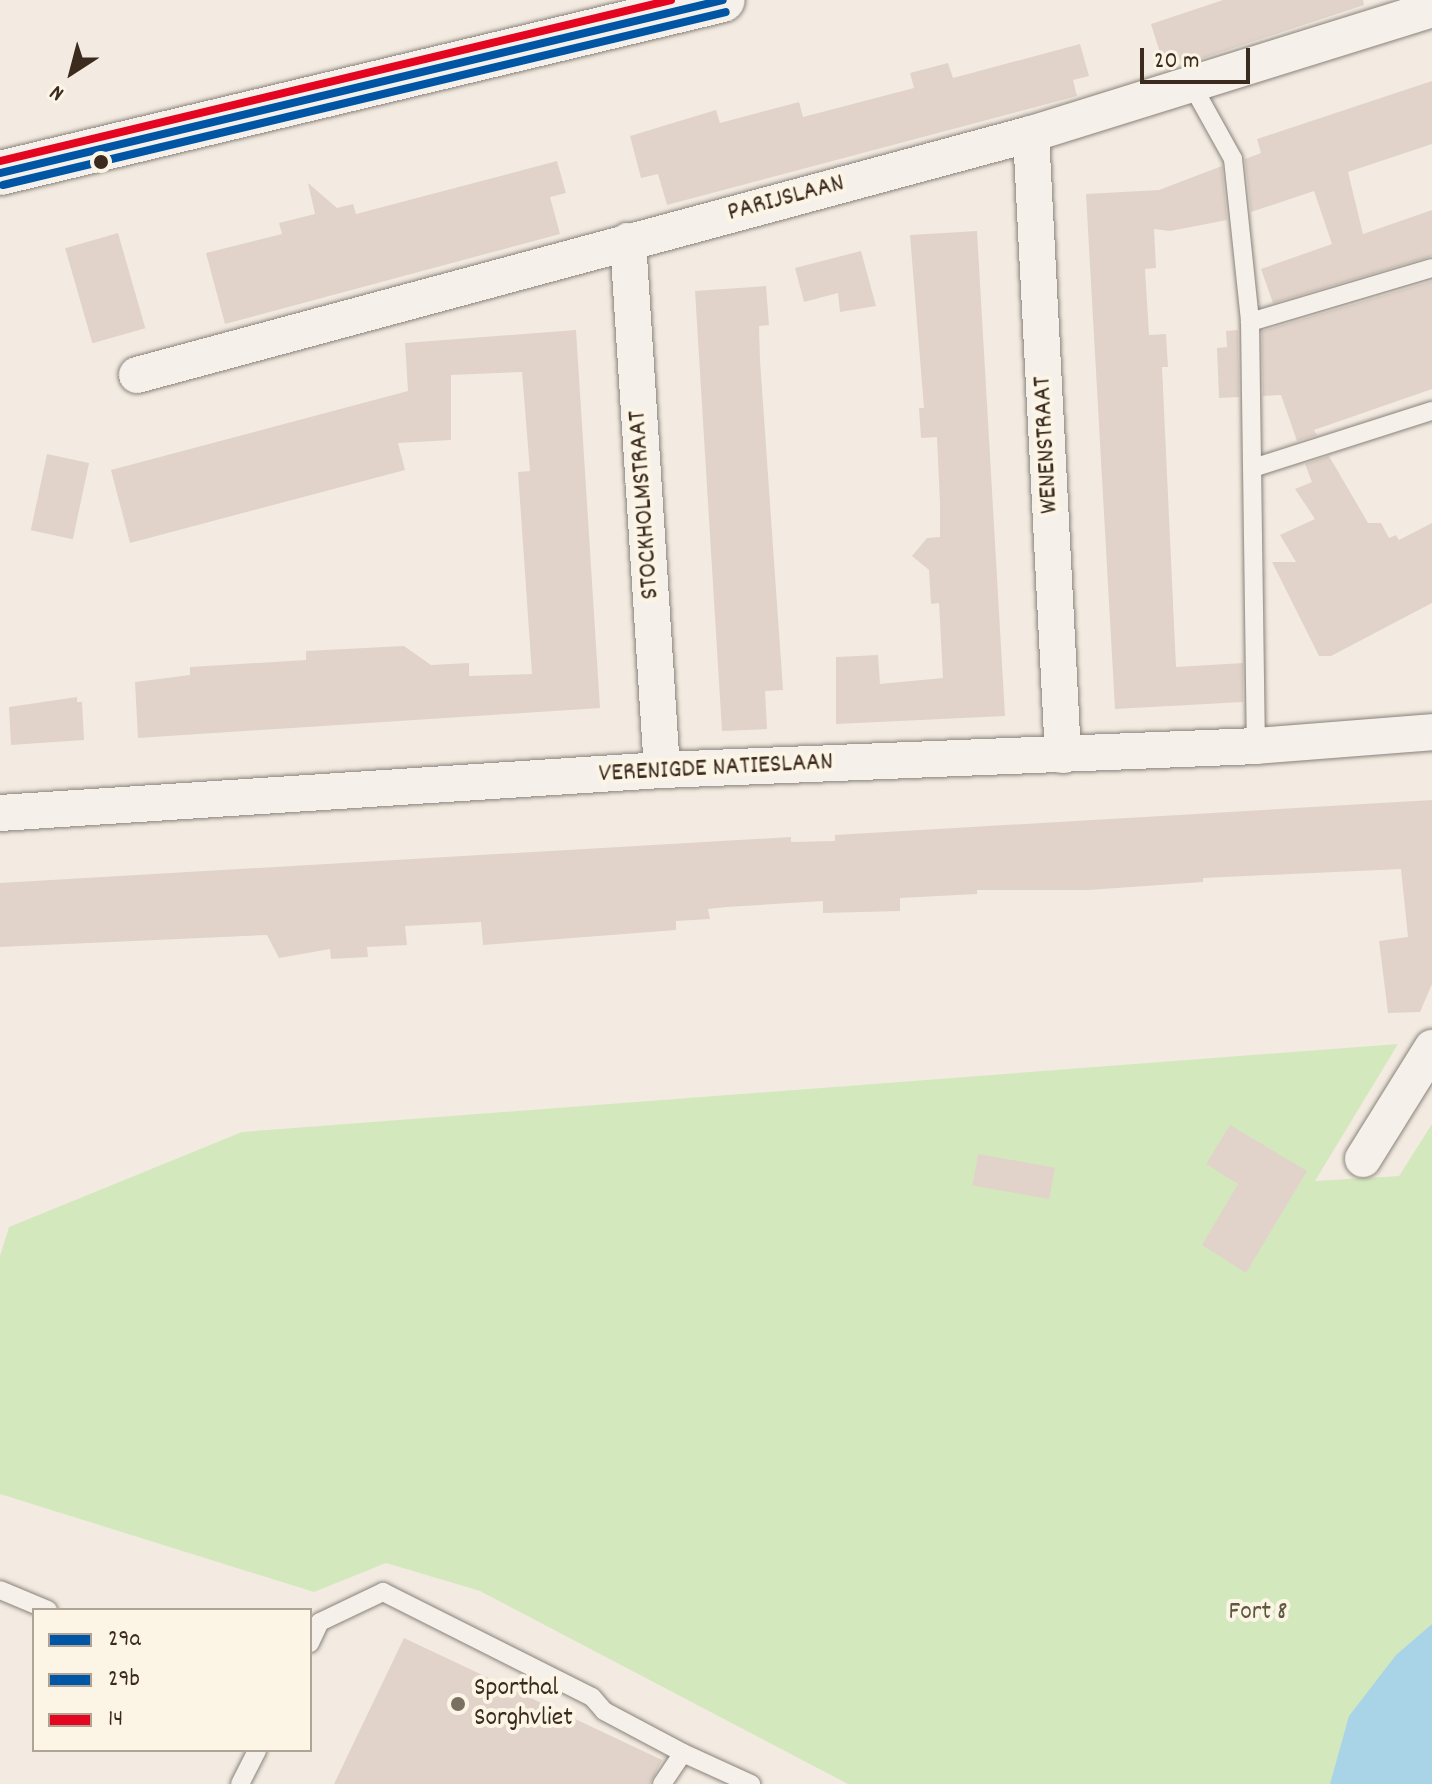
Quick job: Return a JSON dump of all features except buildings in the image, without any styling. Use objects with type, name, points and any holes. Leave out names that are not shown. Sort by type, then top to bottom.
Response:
[{"type":"main road","points":[[0,173],[723,0]]},
{"type":"street","name":"PARIJSLAAN","points":[[137,375],[1031,134],[1193,87],[1432,9]]},
{"type":"street","name":"WENENSTRAAT","points":[[1031,134],[1063,755]]},
{"type":"street","name":"STOCKHOLMSTRAAT","points":[[628,241],[662,770]]},
{"type":"street","name":"VERENIGDE NATIESLAAN","points":[[0,813],[662,770],[1256,746],[1432,732]]},
{"type":"street","points":[[1363,1159],[1432,1048]]},
{"type":"lane","points":[[1193,87],[1233,159],[1250,322],[1256,467],[1256,746]]},
{"type":"lane","points":[[1250,322],[1432,268]]},
{"type":"lane","points":[[1256,467],[1432,411]]},
{"type":"lane","points":[[0,1590],[43,1608]]},
{"type":"lane","points":[[312,1639],[320,1622],[383,1592],[592,1697],[604,1711],[683,1753],[751,1784]]},
{"type":"lane","points":[[240,1784],[256,1752]]},
{"type":"lane","points":[[662,1784],[683,1753]]},
{"type":"green space","name":"Fort 8","points":[[1398,1044],[1315,1181],[1399,1176],[1432,1124],[1432,1784],[848,1784],[480,1591],[386,1563],[314,1592],[0,1494],[0,1256],[9,1227],[242,1132]]},
{"type":"water","points":[[1432,1624],[1432,1784],[1330,1784],[1349,1716],[1396,1655]]},
{"type":"transit line","name":"14","points":[[0,161],[671,0]]},
{"type":"transit line","name":"29a","points":[[0,173],[723,0]]},
{"type":"transit line","name":"29b","points":[[3,185],[726,12]]},
{"type":"place","name":"Sporthal Sorghvliet","points":[[458,1704]]}]
